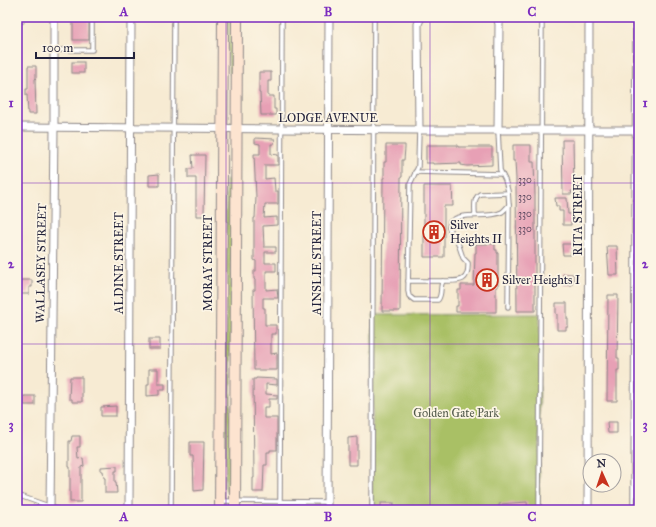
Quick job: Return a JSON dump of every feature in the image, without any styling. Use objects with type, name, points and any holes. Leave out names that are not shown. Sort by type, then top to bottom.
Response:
[{"type":"main road","name":"MORAY STREET","points":[[220,505],[223,17]]},
{"type":"main road","points":[[235,505],[237,17]]},
{"type":"street","name":"WALLASEY STREET","points":[[50,508],[54,17]]},
{"type":"street","name":"ALDINE STREET","points":[[129,510],[131,17]]},
{"type":"street","name":"AINSLIE STREET","points":[[327,510],[329,17]]},
{"type":"street","points":[[418,130],[418,24],[421,17]]},
{"type":"street","points":[[497,17],[499,24],[498,130]]},
{"type":"street","name":"RITA STREET","points":[[588,510],[590,17]]},
{"type":"street","name":"LODGE AVENUE","points":[[17,127],[637,130]]},
{"type":"lane","points":[[54,50],[92,50],[92,18],[131,17]]},
{"type":"lane","points":[[171,510],[174,17]]},
{"type":"lane","points":[[280,501],[282,17]]},
{"type":"lane","points":[[372,510],[374,17]]},
{"type":"lane","points":[[539,510],[542,17]]},
{"type":"lane","points":[[634,510],[637,130],[635,17]]},
{"type":"lane","points":[[418,130],[418,167],[410,184],[409,296],[414,300],[438,300],[441,296],[441,284],[444,281]]},
{"type":"lane","points":[[498,130],[500,170],[505,180],[509,205],[508,307]]},
{"type":"lane","points":[[415,172],[502,174]]},
{"type":"lane","points":[[476,215],[475,199],[477,195],[508,193]]},
{"type":"lane","points":[[408,281],[460,281],[465,277],[468,271],[468,263],[463,258],[457,240],[449,228],[450,222],[454,218],[464,216],[494,214],[503,211],[509,205]]},
{"type":"lane","points":[[17,495],[50,508],[60,510]]},
{"type":"lane","points":[[220,505],[280,501],[327,502]]},
{"type":"path","points":[[17,27],[30,17]]},
{"type":"green space","points":[[227,17],[233,17],[233,74],[230,74],[227,46]]},
{"type":"green space","points":[[226,180],[230,181],[232,209],[230,491],[226,491],[225,486]]},
{"type":"green space","name":"Golden Gate Park","points":[[540,314],[539,510],[372,510],[373,315]]},
{"type":"building","points":[[73,17],[89,17],[89,40],[73,40]]},
{"type":"building","points":[[72,62],[84,62],[84,73],[72,73]]},
{"type":"building","points":[[28,66],[36,66],[36,114],[28,114],[26,89],[28,89]]},
{"type":"building","points":[[259,72],[271,72],[271,81],[268,81],[268,96],[274,96],[274,109],[276,109],[276,115],[261,115]]},
{"type":"building","points":[[255,138],[275,139],[274,144],[271,144],[271,154],[278,155],[278,165],[265,165],[265,179],[274,178],[275,191],[278,191],[278,204],[265,204],[264,218],[277,217],[277,225],[263,226],[264,247],[276,247],[276,252],[265,252],[265,263],[276,263],[276,271],[266,271],[266,290],[277,289],[278,298],[263,298],[263,308],[265,308],[265,325],[276,325],[276,334],[271,334],[271,354],[277,353],[277,370],[254,370],[253,290],[255,290],[254,271],[256,271],[256,261],[254,260],[254,218],[256,197],[254,154],[260,154],[260,144],[255,143]]},
{"type":"building","points":[[562,140],[573,140],[574,191],[571,191],[572,194],[563,194]]},
{"type":"building","points":[[386,145],[405,145],[401,177],[400,311],[382,311],[383,178],[384,162],[386,162]]},
{"type":"building","points":[[426,145],[492,147],[492,165],[467,166],[461,165],[461,163],[426,163]]},
{"type":"building","points":[[513,145],[531,145],[531,162],[534,162],[535,311],[517,311],[516,178],[515,161],[513,161]]},
{"type":"building","points":[[192,155],[205,155],[204,216],[196,216],[196,178],[188,178],[188,169],[193,169]]},
{"type":"building","points":[[159,174],[159,186],[149,186],[149,175]]},
{"type":"building","name":"Silver Heights II","points":[[424,186],[452,186],[453,206],[444,206],[444,257],[424,257]]},
{"type":"building","points":[[555,198],[567,198],[568,214],[573,214],[573,221],[571,221],[571,225],[563,225],[563,211],[559,211],[559,206],[556,206]]},
{"type":"building","name":"Silver Heights I","points":[[476,244],[495,244],[495,250],[497,250],[498,253],[496,312],[456,312],[456,306],[458,306],[458,290],[461,290],[461,285],[474,285]]},
{"type":"building","points":[[562,244],[573,244],[573,251],[571,251],[571,255],[563,255]]},
{"type":"building","points":[[607,246],[617,246],[618,275],[609,275]]},
{"type":"building","points":[[563,274],[574,274],[574,282],[572,282],[572,285],[563,285]]},
{"type":"building","points":[[21,280],[32,280],[32,287],[29,287],[29,294],[21,294]]},
{"type":"building","points":[[608,295],[618,295],[617,358],[619,358],[619,370],[617,370],[617,401],[607,401]]},
{"type":"building","points":[[556,303],[567,303],[568,327],[566,327],[566,330],[557,330]]},
{"type":"building","points":[[149,339],[160,339],[160,349],[149,349]]},
{"type":"building","points":[[149,369],[158,369],[158,384],[165,384],[165,390],[159,390],[159,395],[147,396]]},
{"type":"building","points":[[70,377],[82,377],[82,402],[72,402],[72,399],[69,399]]},
{"type":"building","points":[[253,379],[277,379],[277,385],[266,384],[266,394],[277,395],[277,399],[269,399],[269,407],[264,407],[264,418],[277,418],[277,450],[270,450],[270,452],[267,452],[267,465],[264,465],[263,492],[253,492]]},
{"type":"building","points":[[24,396],[35,396],[35,405],[24,405]]},
{"type":"building","points":[[116,406],[116,416],[101,416],[101,407]]},
{"type":"building","points":[[607,422],[617,422],[617,433],[608,433]]},
{"type":"building","points":[[72,436],[80,436],[80,447],[77,447],[78,459],[83,458],[84,466],[81,467],[81,502],[70,502],[69,441],[71,441]]},
{"type":"building","points":[[357,437],[357,465],[348,465],[348,438]]},
{"type":"building","points":[[190,442],[204,442],[203,490],[194,491],[193,456],[190,456]]},
{"type":"building","points":[[117,466],[117,471],[115,471],[115,482],[117,493],[105,493],[105,478],[103,471],[101,471],[101,467]]},
{"type":"building","points":[[527,502],[528,510],[499,510],[499,504]]},
{"type":"building","points":[[381,503],[394,503],[394,510],[381,510]]},
{"type":"place","name":"Silver Heights II","points":[[434,232]]},
{"type":"place","name":"Silver Heights I","points":[[487,280]]}]
